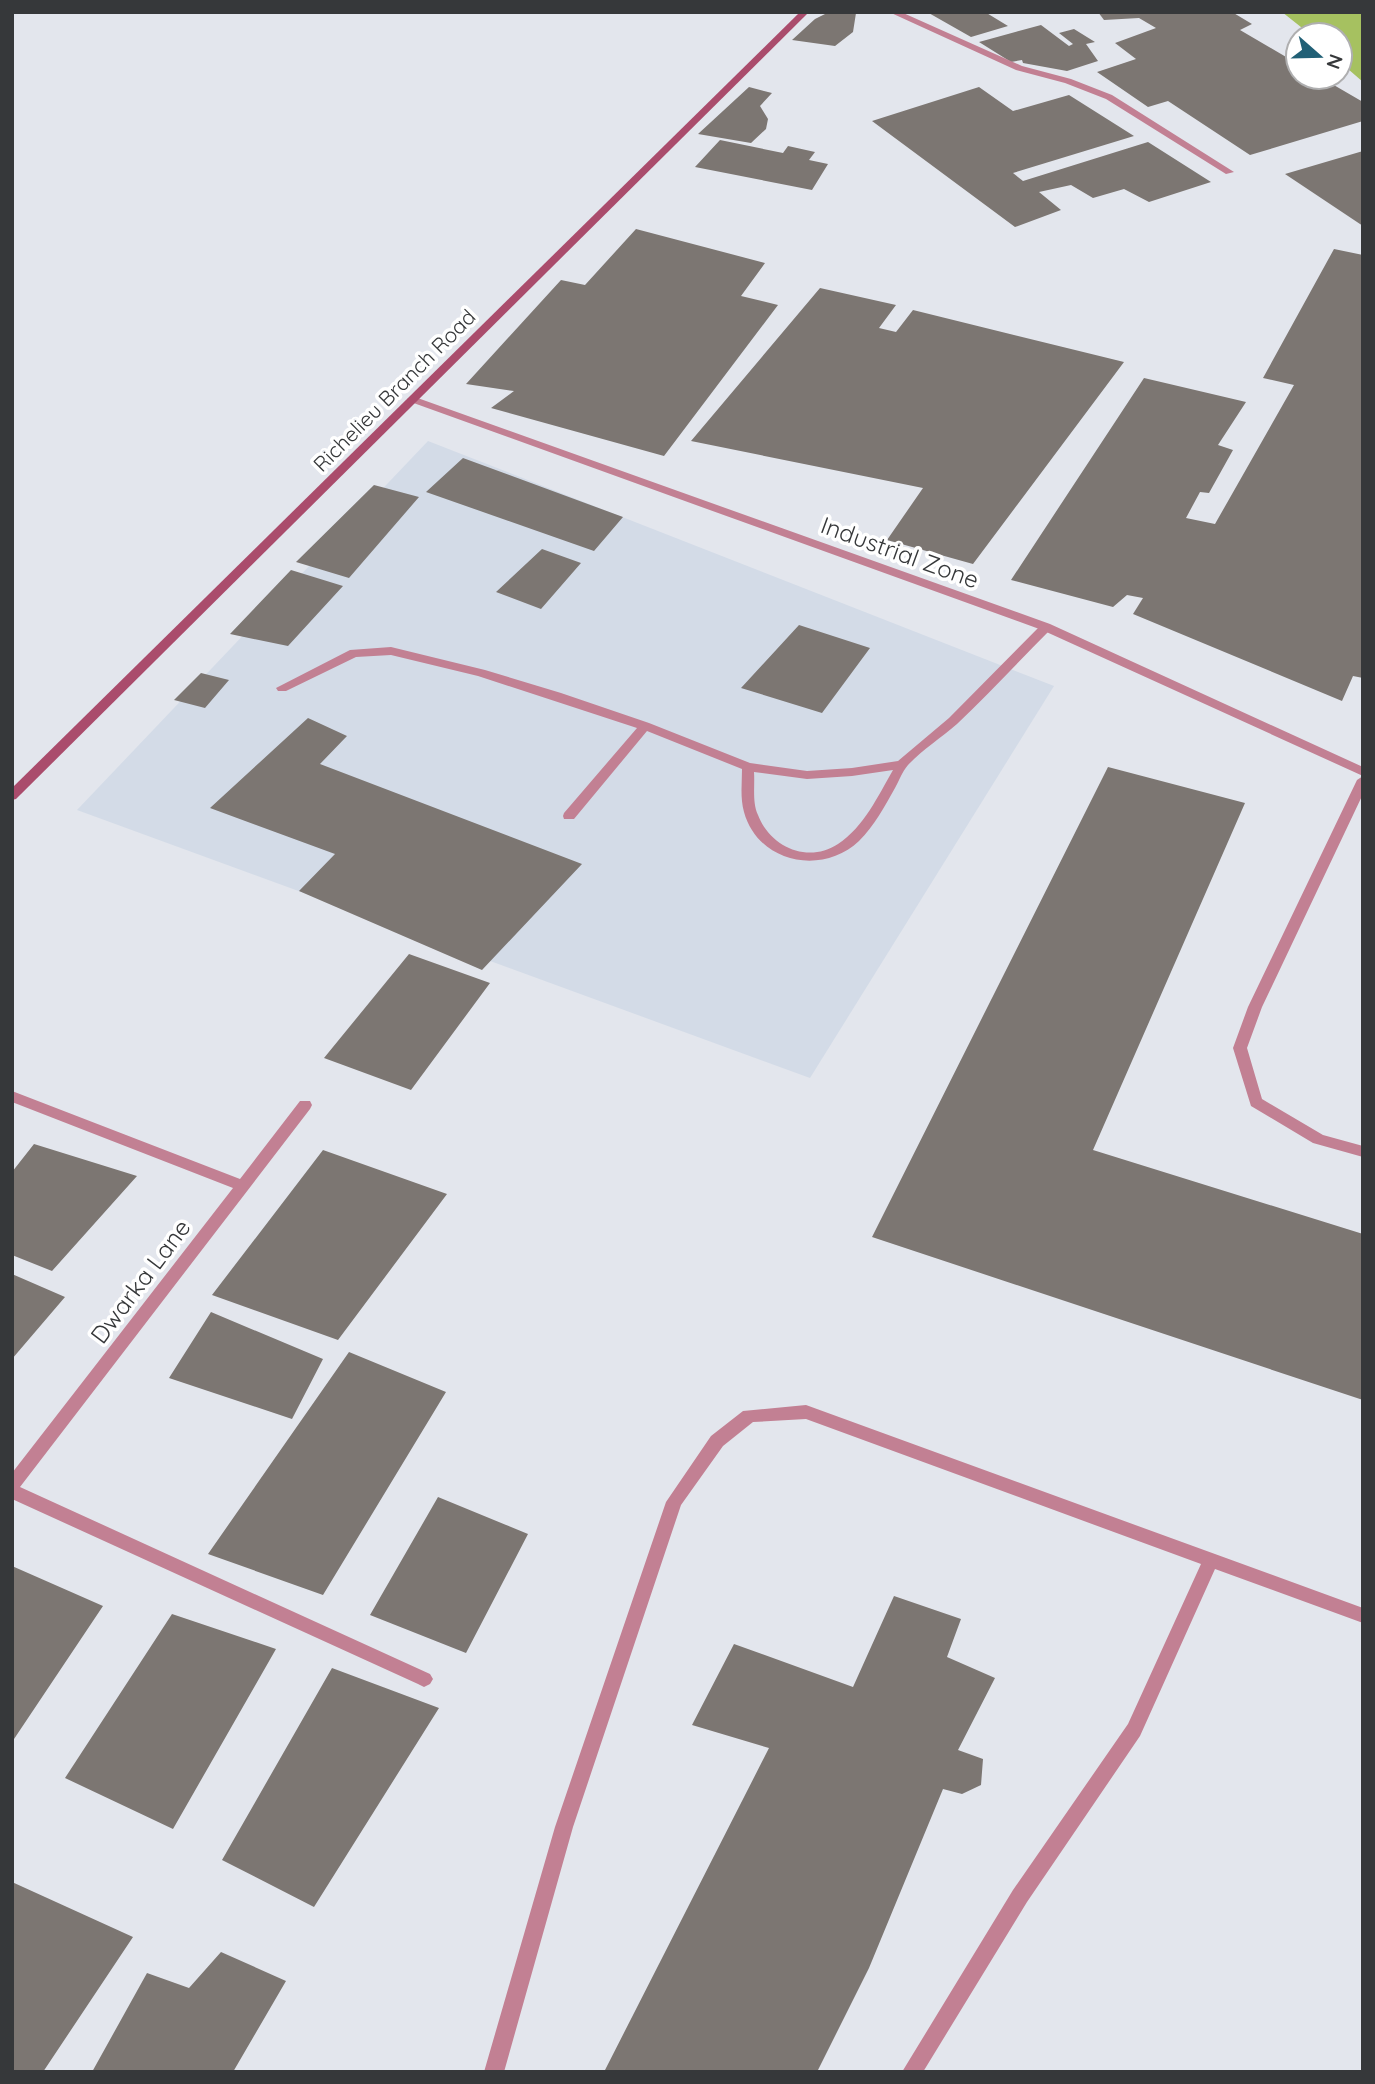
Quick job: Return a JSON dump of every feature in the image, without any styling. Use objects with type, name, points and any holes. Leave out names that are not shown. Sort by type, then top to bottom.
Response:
[{"type":"main road","name":"Richelieu Branch Road","points":[[12,796],[805,12]]},
{"type":"street","points":[[893,12],[1019,68],[1068,80],[1109,97],[1229,172]]},
{"type":"street","name":"Industrial Zone","points":[[412,399],[1046,627],[1363,772]]},
{"type":"street","points":[[748,767],[749,812],[760,835],[776,849],[805,858],[832,853],[854,838],[871,818],[902,764],[953,721],[1046,627]]},
{"type":"street","points":[[282,688],[354,653],[391,652],[481,673],[645,726],[748,767],[807,775],[852,772],[902,764]]},
{"type":"street","points":[[569,816],[645,726]]},
{"type":"street","points":[[1363,780],[1255,1007],[1240,1048],[1256,1102],[1318,1139],[1363,1152]]},
{"type":"street","points":[[12,1096],[242,1186]]},
{"type":"street","name":"Dwarka Lane","points":[[12,1488],[305,1105]]},
{"type":"street","points":[[494,2072],[564,1827],[674,1502],[718,1441],[749,1416],[806,1412],[1363,1616]]},
{"type":"street","points":[[12,1488],[424,1679]]},
{"type":"street","points":[[912,2072],[1020,1896],[1134,1730],[1211,1560]]},
{"type":"shaded area","points":[[428,441],[1054,686],[810,1078],[77,810]]},
{"type":"green space","points":[[1282,12],[1363,12],[1363,82],[1354,74],[1354,21],[1293,21]]},
{"type":"building","points":[[829,12],[856,13],[853,32],[835,46],[792,40],[815,19]]},
{"type":"building","points":[[927,12],[985,12],[1008,26],[971,37]]},
{"type":"building","points":[[1098,12],[1232,12],[1252,24],[1240,30],[1284,56],[1284,91],[1344,91],[1363,102],[1363,121],[1250,155],[1168,101],[1148,107],[1097,72],[1136,59],[1115,43],[1156,28],[1139,18],[1104,20]]},
{"type":"building","points":[[1041,25],[1069,46],[1073,44],[1059,33],[1074,29],[1095,42],[1086,44],[1098,61],[1067,71],[1023,63],[1022,60],[1011,62],[979,42]]},
{"type":"building","points":[[749,87],[772,93],[760,106],[768,119],[766,129],[751,143],[698,134]]},
{"type":"building","points":[[979,87],[1013,111],[1069,95],[1134,136],[1013,173],[1023,181],[1148,142],[1211,182],[1149,202],[1124,189],[1093,198],[1071,185],[1039,192],[1061,210],[1015,227],[872,121]]},
{"type":"building","points":[[720,140],[783,153],[788,146],[815,152],[809,160],[828,164],[812,190],[695,167]]},
{"type":"building","points":[[1363,151],[1363,226],[1285,174]]},
{"type":"building","points":[[636,229],[765,263],[741,296],[778,305],[664,456],[491,408],[514,391],[466,384],[561,280],[585,285]]},
{"type":"building","points":[[1334,249],[1363,255],[1363,678],[1353,676],[1342,701],[1133,614],[1143,598],[1127,595],[1113,607],[1011,580],[1144,378],[1246,402],[1218,445],[1233,450],[1209,493],[1200,492],[1186,518],[1215,524],[1294,385],[1263,378]]},
{"type":"building","points":[[820,288],[896,305],[879,328],[896,332],[913,310],[1124,362],[973,564],[887,540],[923,488],[691,441]]},
{"type":"building","points":[[463,458],[623,517],[594,551],[426,492]]},
{"type":"building","points":[[374,485],[419,497],[349,578],[296,562]]},
{"type":"building","points":[[542,549],[581,563],[541,609],[496,592]]},
{"type":"building","points":[[291,570],[343,586],[288,646],[230,634]]},
{"type":"building","points":[[799,625],[870,648],[822,713],[741,688]]},
{"type":"building","points":[[201,673],[229,680],[205,708],[174,700]]},
{"type":"building","points":[[308,718],[347,736],[320,764],[582,864],[482,970],[299,891],[335,854],[210,808]]},
{"type":"building","points":[[1108,767],[1245,803],[1093,1150],[1363,1234],[1363,1400],[872,1237]]},
{"type":"building","points":[[409,954],[490,983],[411,1090],[324,1058]]},
{"type":"building","points":[[34,1144],[137,1176],[52,1271],[12,1255],[12,1172]]},
{"type":"building","points":[[323,1150],[447,1194],[338,1340],[212,1295]]},
{"type":"building","points":[[12,1274],[65,1297],[12,1359]]},
{"type":"building","points":[[211,1312],[323,1359],[292,1419],[169,1378]]},
{"type":"building","points":[[349,1352],[446,1392],[323,1595],[208,1554]]},
{"type":"building","points":[[438,1497],[528,1534],[466,1653],[370,1615]]},
{"type":"building","points":[[12,1566],[103,1606],[12,1742]]},
{"type":"building","points":[[894,1596],[961,1619],[947,1657],[995,1678],[958,1750],[983,1759],[981,1785],[962,1794],[943,1789],[869,1968],[817,2072],[604,2072],[769,1748],[692,1725],[734,1644],[853,1687]]},
{"type":"building","points":[[172,1614],[276,1649],[173,1829],[65,1778]]},
{"type":"building","points":[[332,1668],[439,1708],[314,1907],[222,1860]]},
{"type":"building","points":[[12,1882],[133,1937],[43,2072],[12,2070]]},
{"type":"building","points":[[221,1952],[286,1981],[233,2072],[92,2072],[147,1973],[189,1988]]}]
